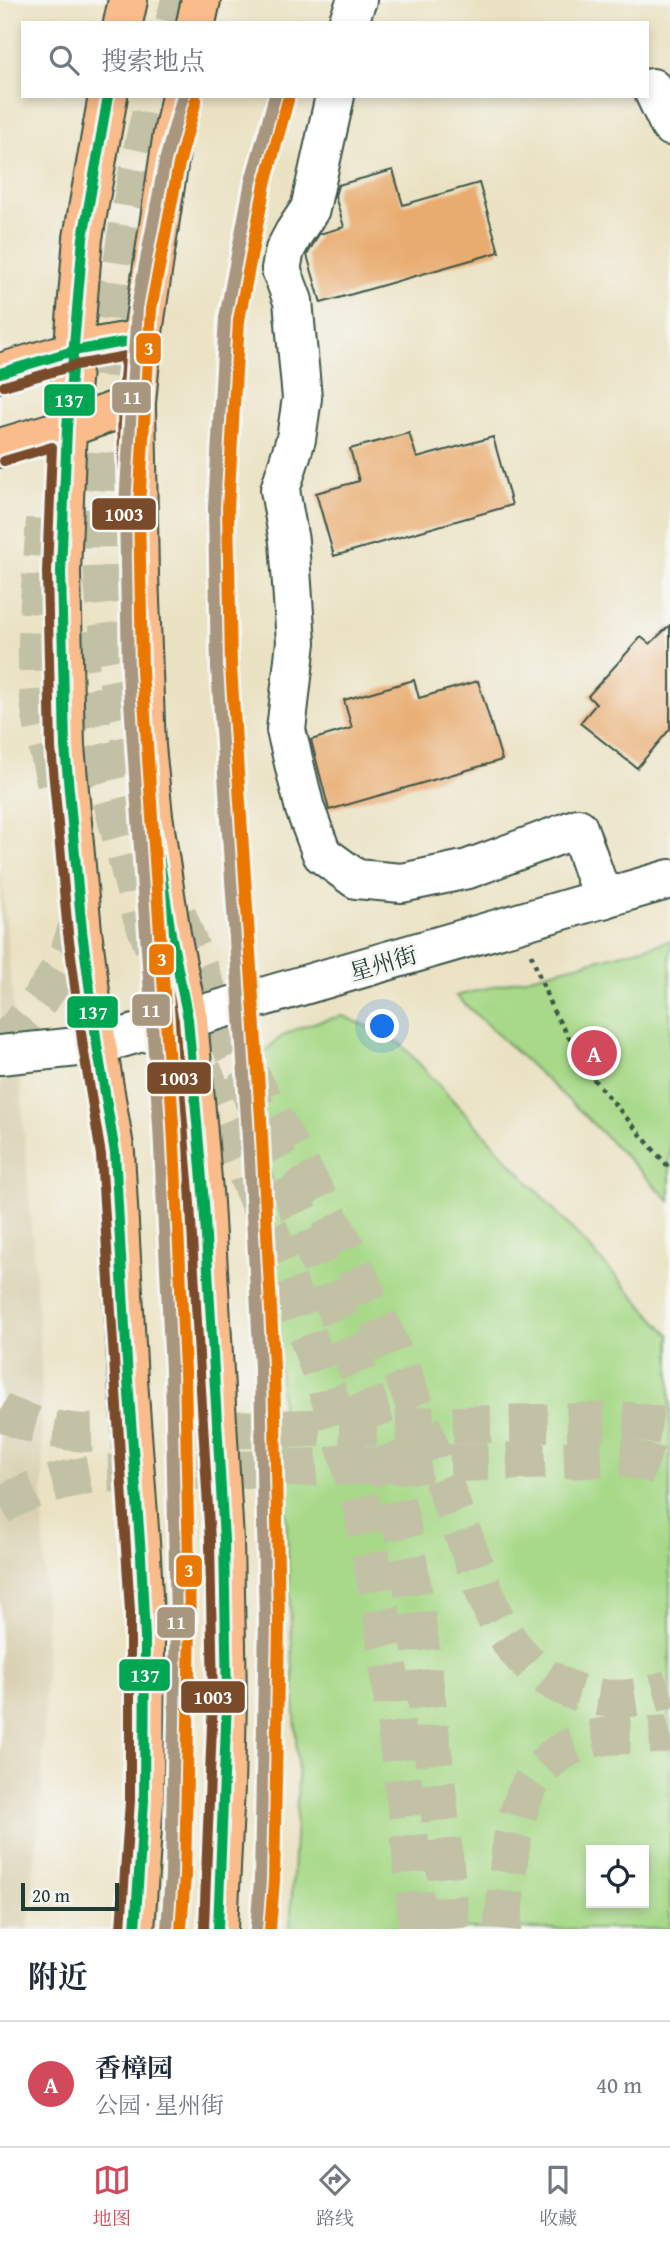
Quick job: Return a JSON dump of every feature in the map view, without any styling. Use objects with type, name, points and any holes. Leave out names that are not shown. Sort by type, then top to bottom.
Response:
[{"type":"main road","points":[[123,21],[128,0]]},
{"type":"main road","points":[[196,21],[201,0]]},
{"type":"main road","points":[[108,98],[83,238],[67,428],[61,572],[65,747],[82,931],[115,1153],[144,1611],[144,1801],[135,1929]]},
{"type":"main road","points":[[181,98],[142,339],[136,403],[139,575],[146,746],[153,816],[170,934],[188,1019],[204,1203],[224,1540],[227,1699],[218,1929]]},
{"type":"main road","points":[[0,373],[73,351],[142,339]]},
{"type":"main road","points":[[0,448],[136,403]]},
{"type":"street","points":[[349,21],[357,0]]},
{"type":"street","points":[[652,88],[670,126]]},
{"type":"street","points":[[335,98],[310,209],[285,250],[281,269],[293,301],[302,398],[296,439],[280,490],[289,541],[296,642],[286,730],[305,809],[322,855],[356,879],[402,883],[468,869],[579,828],[603,899]]},
{"type":"street","name":"星州街","points":[[0,1055],[97,1045],[670,879]]},
{"type":"path","points":[[520,924],[552,1009],[595,1082],[670,1169]]},
{"type":"shaded area","points":[[0,863],[19,1063],[41,1353],[46,1672],[41,1801],[28,1929],[0,1929]]},
{"type":"green space","points":[[670,941],[670,1201],[579,1110],[456,996]]},
{"type":"green space","points":[[343,1016],[401,1044],[670,1335],[670,1929],[290,1929],[298,1780],[271,1184],[254,1071],[269,1047],[303,1026]]},
{"type":"building","points":[[393,170],[403,205],[479,183],[499,252],[321,303],[307,255],[319,234],[344,227],[335,196],[338,185]]},
{"type":"building","points":[[409,433],[417,458],[493,437],[512,505],[334,556],[316,493],[359,481],[350,449]]},
{"type":"building","points":[[670,625],[670,729],[637,768],[580,723],[596,704],[588,696],[641,637],[650,644]]},
{"type":"building","points":[[414,680],[419,698],[478,681],[502,760],[329,810],[311,740],[352,728],[344,700]]},
{"type":"tunnel","points":[[175,21],[180,0]]},
{"type":"tunnel","points":[[138,772],[110,643],[102,564],[102,516],[116,308],[128,222],[155,98]]},
{"type":"tunnel","points":[[45,519],[37,667],[41,714],[57,790]]},
{"type":"tunnel","points":[[75,633],[85,696],[141,915],[265,1218],[338,1421],[362,1507],[382,1616],[409,1831],[417,1929]]},
{"type":"tunnel","points":[[0,1045],[27,1016],[53,981],[72,942],[80,903]]},
{"type":"tunnel","points":[[177,914],[324,1275],[374,1422],[395,1497],[416,1615],[451,1929]]},
{"type":"tunnel","points":[[218,1017],[345,1246],[402,1372],[490,1606],[503,1632],[520,1654],[540,1673],[562,1686],[587,1695],[614,1699],[641,1696],[670,1688]]},
{"type":"tunnel","points":[[0,1412],[42,1427],[86,1433],[631,1421],[670,1427]]},
{"type":"tunnel","points":[[0,1506],[46,1486],[94,1474],[610,1458],[641,1461],[670,1471]]},
{"type":"tunnel","points":[[502,1929],[512,1840],[519,1811],[530,1785],[546,1764],[569,1747],[601,1737],[670,1733]]},
{"type":"transit line","name":"137","points":[[108,98],[83,238],[67,428],[61,572],[65,747],[82,931],[115,1153],[141,1556],[145,1638],[144,1801],[135,1929]]},
{"type":"transit line","name":"11","points":[[167,1929],[171,1876],[176,1622],[171,1370],[159,1125],[128,672],[125,506],[137,307],[165,161],[182,98]]},
{"type":"transit line","name":"11","points":[[256,1929],[260,1881],[265,1622],[260,1367],[247,1120],[217,668],[214,508],[225,318],[251,181],[274,98]]},
{"type":"transit line","name":"3","points":[[181,1929],[185,1876],[190,1622],[185,1370],[173,1124],[142,671],[139,506],[151,309],[179,164],[196,100]]},
{"type":"transit line","name":"3","points":[[270,1929],[274,1881],[279,1622],[274,1367],[261,1119],[231,667],[228,508],[239,320],[265,184],[288,100]]},
{"type":"transit line","name":"137","points":[[0,373],[73,351],[142,339],[136,403],[146,746],[153,816],[171,934],[188,1019],[204,1203],[224,1540],[227,1699],[218,1929]]},
{"type":"transit line","name":"1003","points":[[4,386],[76,365],[126,356],[122,403],[132,747],[139,818],[157,936],[174,1021],[190,1204],[210,1541],[213,1699],[204,1928]]},
{"type":"transit line","name":"1003","points":[[4,461],[52,447],[47,572],[51,748],[68,933],[101,1155],[130,1611],[130,1801],[121,1928]]},
{"type":"place","name":"香樟园","points":[[594,1053]]}]
